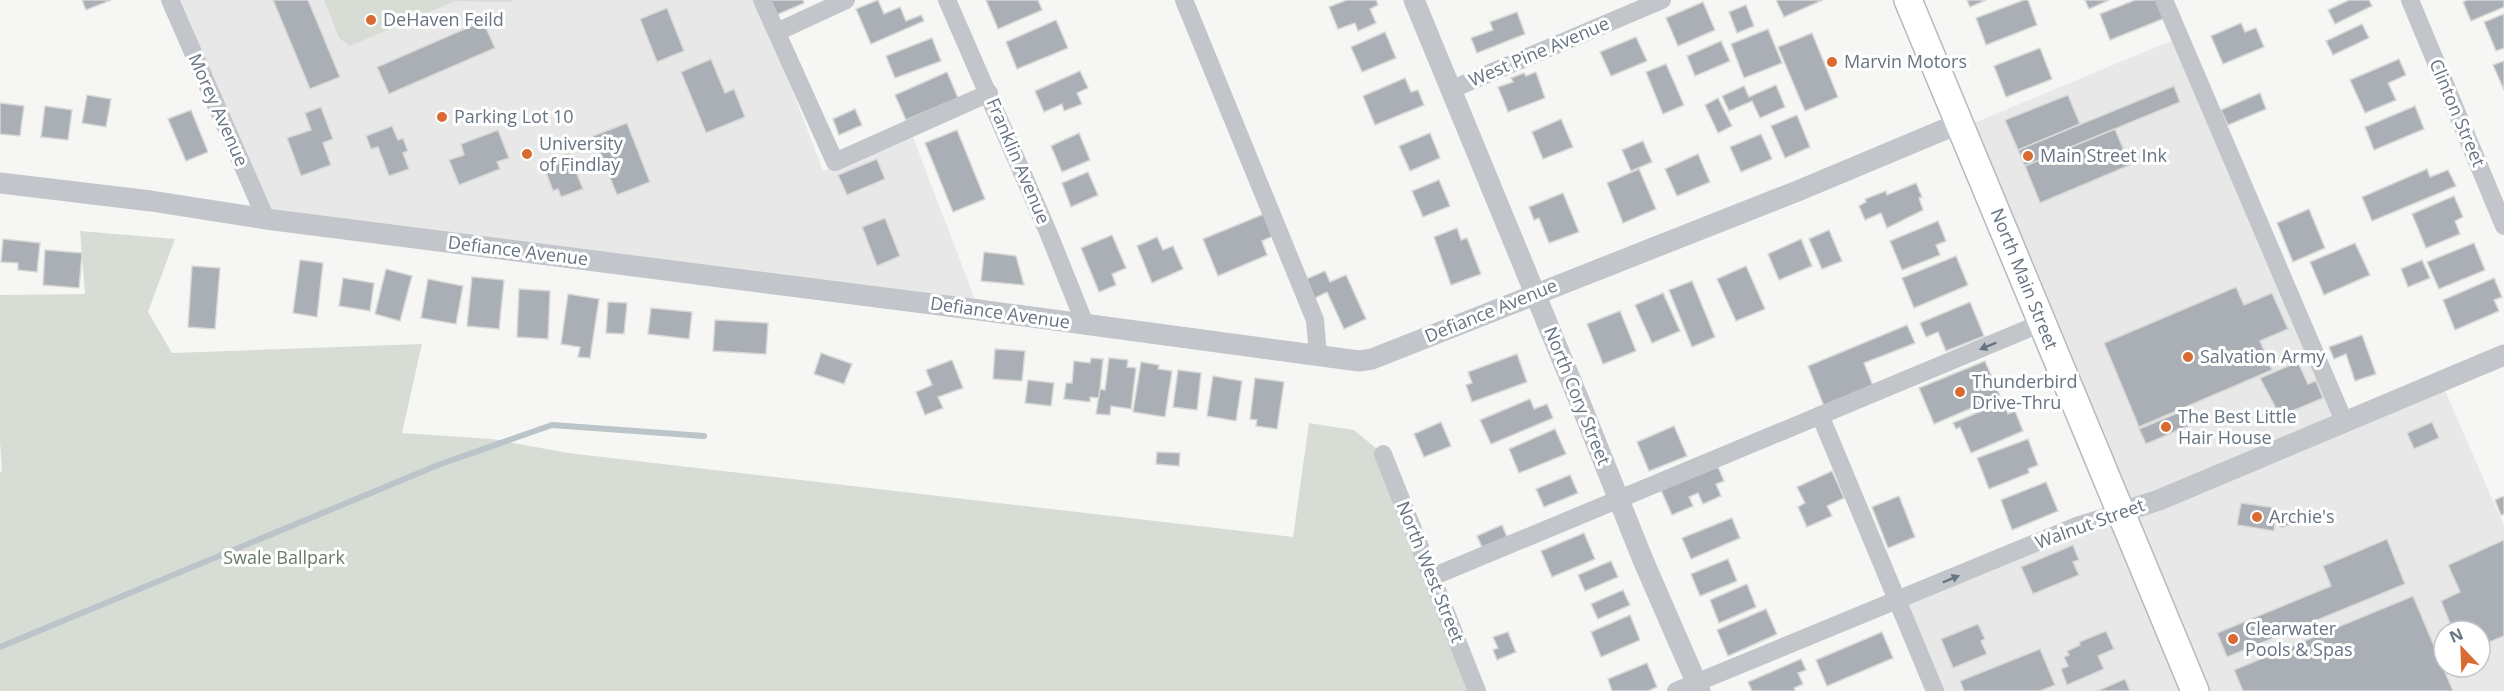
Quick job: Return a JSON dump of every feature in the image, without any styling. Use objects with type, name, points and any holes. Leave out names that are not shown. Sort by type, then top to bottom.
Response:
[{"type":"main road","name":"North Main Street","points":[[1908,0],[2195,691]]},
{"type":"street","name":"Morey Avenue","points":[[170,0],[266,219]]},
{"type":"street","points":[[762,0],[835,162],[989,93]]},
{"type":"street","points":[[777,32],[846,0]]},
{"type":"street","name":"Franklin Avenue","points":[[948,0],[1085,324]]},
{"type":"street","name":"North Cory Street","points":[[1414,0],[1642,560],[1699,687]]},
{"type":"street","name":"West Pine Avenue","points":[[1450,90],[1662,0]]},
{"type":"street","points":[[2164,0],[2344,422]]},
{"type":"street","name":"Clinton Street","points":[[2410,0],[2504,226]]},
{"type":"street","points":[[1188,1],[1315,320],[1318,355]]},
{"type":"street","name":"Defiance Avenue","points":[[0,183],[1359,361],[1372,359],[1770,202],[1959,123]]},
{"type":"street","points":[[1432,578],[2042,323]]},
{"type":"street","name":"Walnut Street","points":[[1676,691],[1699,687],[2079,525],[2159,500],[2504,355]]},
{"type":"street","points":[[1820,415],[1935,691]]},
{"type":"street","name":"North West Street","points":[[1383,454],[1477,691]]},
{"type":"shaded area","name":"University of Findlay","points":[[170,0],[758,0],[823,171],[913,137],[979,310],[266,219]]},
{"type":"shaded area","points":[[2180,37],[2344,421],[2441,381],[2504,526],[2504,691],[1935,691],[1897,601],[2122,512],[1962,128]]},
{"type":"green space","name":"DeHaven Feild","points":[[324,0],[514,0],[509,2],[455,1],[350,46],[339,38]]},
{"type":"green space","name":"Swale Ballpark","points":[[80,231],[175,239],[148,312],[172,353],[422,344],[402,433],[492,439],[568,453],[1293,537],[1309,423],[1354,430],[1383,454],[1477,691],[0,691],[0,472],[2,471],[0,295],[85,294]]},
{"type":"building","points":[[82,0],[111,0],[86,10]]},
{"type":"building","points":[[273,0],[308,0],[340,77],[310,89]]},
{"type":"building","points":[[767,0],[803,0],[804,3],[774,16]]},
{"type":"building","points":[[878,0],[884,14],[900,7],[906,21],[921,15],[924,21],[871,44],[856,9]]},
{"type":"building","points":[[986,0],[1038,0],[1042,10],[998,29]]},
{"type":"building","points":[[1347,0],[1376,0],[1378,5],[1370,9],[1376,23],[1358,31],[1355,23],[1338,29],[1329,7]]},
{"type":"building","points":[[1776,0],[1823,0],[1784,17]]},
{"type":"building","points":[[1967,0],[1986,0],[1970,7]]},
{"type":"building","points":[[2028,0],[2037,25],[1986,45],[1976,18]]},
{"type":"building","points":[[2085,0],[2109,0],[2089,9]]},
{"type":"building","points":[[2135,0],[2157,0],[2165,18],[2110,40],[2100,14]]},
{"type":"building","points":[[2349,0],[2369,0],[2372,6],[2335,24],[2328,10]]},
{"type":"building","points":[[2467,0],[2504,0],[2504,7],[2471,21],[2463,2]]},
{"type":"building","points":[[1703,2],[1715,30],[1678,46],[1666,18]]},
{"type":"building","points":[[1746,5],[1754,26],[1737,33],[1729,12]]},
{"type":"building","points":[[667,8],[684,51],[657,62],[640,19]]},
{"type":"building","points":[[1517,12],[1525,34],[1477,53],[1471,38],[1493,30],[1490,22]]},
{"type":"building","points":[[2504,14],[2504,48],[2496,51],[2484,22]]},
{"type":"building","points":[[1056,20],[1068,48],[1017,69],[1006,42]]},
{"type":"building","points":[[483,21],[495,48],[389,94],[377,67]]},
{"type":"building","points":[[2241,23],[2245,32],[2256,28],[2264,47],[2223,64],[2211,36]]},
{"type":"building","points":[[2362,24],[2369,38],[2333,55],[2326,41]]},
{"type":"building","points":[[1768,29],[1782,63],[1744,78],[1731,44]]},
{"type":"building","points":[[1385,32],[1396,58],[1362,72],[1351,47]]},
{"type":"building","points":[[1812,33],[1838,97],[1805,111],[1778,47]]},
{"type":"building","points":[[1636,37],[1647,61],[1611,76],[1600,52]]},
{"type":"building","points":[[932,38],[941,61],[895,78],[886,56]]},
{"type":"building","points":[[1721,41],[1730,61],[1695,76],[1687,56]]},
{"type":"building","points":[[2040,48],[2052,79],[2006,97],[1994,66]]},
{"type":"building","points":[[711,59],[725,93],[734,89],[745,117],[706,133],[681,72]]},
{"type":"building","points":[[2399,59],[2406,75],[2388,83],[2396,100],[2365,113],[2350,80]]},
{"type":"building","points":[[2504,61],[2504,90],[2493,65]]},
{"type":"building","points":[[1666,64],[1684,105],[1663,114],[1646,72]]},
{"type":"building","points":[[1080,71],[1088,88],[1077,93],[1082,104],[1064,111],[1062,104],[1044,112],[1035,91]]},
{"type":"building","points":[[947,72],[958,98],[906,120],[895,95]]},
{"type":"building","points":[[1536,72],[1545,98],[1508,112],[1498,87],[1513,82],[1511,78],[1524,73],[1526,76]]},
{"type":"building","points":[[1405,78],[1411,92],[1418,90],[1424,105],[1375,125],[1363,96]]},
{"type":"building","points":[[1776,85],[1785,107],[1760,118],[1752,101],[1729,111],[1722,96],[1744,86],[1749,97]]},
{"type":"building","points":[[2174,86],[2180,102],[2025,166],[2018,150]]},
{"type":"building","points":[[2260,93],[2266,109],[2228,125],[2221,110]]},
{"type":"building","points":[[87,95],[111,99],[106,127],[82,123]]},
{"type":"building","points":[[2068,95],[2080,124],[2018,150],[2005,120]]},
{"type":"building","points":[[1718,98],[1732,126],[1718,133],[1705,105]]},
{"type":"building","points":[[0,103],[24,106],[20,136],[0,134]]},
{"type":"building","points":[[45,106],[72,110],[68,140],[41,137]]},
{"type":"building","points":[[2415,106],[2424,129],[2374,150],[2365,127]]},
{"type":"building","points":[[321,107],[333,139],[323,143],[331,165],[301,176],[287,138],[311,130],[305,113]]},
{"type":"building","points":[[855,109],[862,125],[839,135],[833,119]]},
{"type":"building","points":[[191,110],[208,152],[186,161],[168,119]]},
{"type":"building","points":[[1797,115],[1810,147],[1785,158],[1771,126]]},
{"type":"building","points":[[1561,119],[1573,147],[1543,159],[1532,132]]},
{"type":"building","points":[[627,123],[650,182],[617,195],[593,136]]},
{"type":"building","points":[[392,126],[398,140],[403,138],[408,151],[403,153],[409,169],[389,176],[378,147],[371,149],[366,136]]},
{"type":"building","points":[[2115,129],[2130,165],[2040,203],[2025,166]]},
{"type":"building","points":[[498,130],[509,158],[497,162],[500,169],[459,185],[449,160],[464,155],[461,144]]},
{"type":"building","points":[[957,130],[985,199],[953,212],[925,143]]},
{"type":"building","points":[[1079,133],[1090,160],[1062,172],[1051,146]]},
{"type":"building","points":[[1430,133],[1440,158],[1410,171],[1399,146]]},
{"type":"building","points":[[1761,134],[1772,159],[1741,172],[1730,147]]},
{"type":"building","points":[[1643,141],[1652,162],[1631,171],[1622,150]]},
{"type":"building","points":[[569,154],[583,189],[561,197],[558,189],[553,191],[543,164]]},
{"type":"building","points":[[1698,154],[1710,182],[1677,196],[1665,169]]},
{"type":"building","points":[[877,159],[885,179],[847,195],[838,175]]},
{"type":"building","points":[[1639,169],[1656,209],[1623,223],[1607,183]]},
{"type":"building","points":[[2427,169],[2430,177],[2448,170],[2456,186],[2372,221],[2362,197]]},
{"type":"building","points":[[1088,172],[1098,195],[1071,207],[1062,183]]},
{"type":"building","points":[[1439,180],[1450,206],[1423,217],[1412,191]]},
{"type":"building","points":[[1916,183],[1922,197],[1919,198],[1923,210],[1887,228],[1881,213],[1865,220],[1859,206],[1866,202],[1865,199],[1886,191],[1887,195]]},
{"type":"building","points":[[1563,193],[1579,232],[1549,243],[1539,218],[1534,220],[1529,207]]},
{"type":"building","points":[[2454,196],[2463,217],[2455,221],[2460,234],[2426,248],[2412,214]]},
{"type":"building","points":[[2309,209],[2325,248],[2293,262],[2277,223]]},
{"type":"building","points":[[1264,214],[1273,236],[1262,241],[1267,255],[1218,276],[1203,239]]},
{"type":"building","points":[[885,218],[900,256],[877,266],[862,227]]},
{"type":"building","points":[[1938,221],[1946,241],[1936,245],[1940,255],[1902,270],[1890,241]]},
{"type":"building","points":[[1457,228],[1461,240],[1467,238],[1481,274],[1451,285],[1434,237]]},
{"type":"building","points":[[1829,230],[1842,261],[1822,269],[1809,239]]},
{"type":"building","points":[[1112,235],[1126,268],[1112,274],[1116,285],[1099,292],[1081,248]]},
{"type":"building","points":[[1157,237],[1163,250],[1173,246],[1183,269],[1152,283],[1137,246]]},
{"type":"building","points":[[3,239],[40,243],[37,272],[18,270],[18,263],[1,262]]},
{"type":"building","points":[[1801,239],[1812,266],[1779,280],[1768,254]]},
{"type":"building","points":[[2355,243],[2370,275],[2324,295],[2310,262]]},
{"type":"building","points":[[2474,243],[2485,270],[2439,289],[2427,262]]},
{"type":"building","points":[[45,250],[82,253],[79,288],[43,285]]},
{"type":"building","points":[[984,252],[1016,256],[1024,285],[981,281]]},
{"type":"building","points":[[1956,256],[1968,285],[1914,308],[1902,278]]},
{"type":"building","points":[[300,260],[323,263],[317,317],[293,313]]},
{"type":"building","points":[[2422,260],[2430,278],[2408,287],[2401,269]]},
{"type":"building","points":[[192,266],[220,268],[215,329],[188,327]]},
{"type":"building","points":[[1746,266],[1765,309],[1736,321],[1717,279]]},
{"type":"building","points":[[386,269],[412,276],[400,321],[375,314]]},
{"type":"building","points":[[1325,271],[1330,282],[1346,275],[1366,319],[1344,329],[1327,292],[1311,300],[1302,281]]},
{"type":"building","points":[[472,277],[504,280],[499,329],[467,326]]},
{"type":"building","points":[[343,278],[374,283],[370,311],[339,306]]},
{"type":"building","points":[[2494,278],[2502,297],[2494,300],[2499,311],[2455,330],[2443,300]]},
{"type":"building","points":[[428,279],[463,286],[456,324],[421,318]]},
{"type":"building","points":[[1692,281],[1715,337],[1692,347],[1669,290]]},
{"type":"building","name":"Salvation Army","points":[[2236,287],[2244,305],[2272,293],[2288,329],[2260,341],[2272,370],[2139,427],[2104,343]]},
{"type":"building","points":[[519,289],[550,291],[548,339],[517,337]]},
{"type":"building","points":[[1663,293],[1680,331],[1652,343],[1635,305]]},
{"type":"building","points":[[568,294],[599,299],[590,358],[578,357],[580,347],[561,344]]},
{"type":"building","points":[[608,302],[627,303],[624,334],[606,333]]},
{"type":"building","points":[[1970,302],[1984,336],[1946,351],[1938,332],[1926,337],[1920,323]]},
{"type":"building","points":[[651,308],[692,312],[689,339],[648,334]]},
{"type":"building","points":[[1620,311],[1636,351],[1603,364],[1587,324]]},
{"type":"building","points":[[715,320],[768,323],[766,354],[713,351]]},
{"type":"building","points":[[1907,325],[1915,343],[1864,363],[1873,386],[1824,406],[1808,366]]},
{"type":"building","points":[[2362,335],[2376,374],[2355,381],[2346,354],[2334,359],[2329,347]]},
{"type":"building","points":[[995,349],[1025,351],[1022,381],[993,379]]},
{"type":"building","points":[[821,353],[852,364],[844,384],[814,374]]},
{"type":"building","points":[[1517,354],[1527,382],[1472,402],[1466,385],[1472,383],[1468,372]]},
{"type":"building","points":[[1091,358],[1103,359],[1099,398],[1090,397],[1090,402],[1064,399],[1066,383],[1072,383],[1074,361],[1090,363]]},
{"type":"building","points":[[1109,358],[1128,360],[1127,367],[1136,368],[1131,409],[1111,406],[1110,415],[1096,414],[1100,389],[1105,390]]},
{"type":"building","points":[[952,360],[963,388],[938,397],[943,408],[925,415],[916,392],[932,385],[926,370]]},
{"type":"building","name":"Thunderbird Drive-Thru","points":[[1985,361],[2000,396],[1934,424],[1919,388]]},
{"type":"building","points":[[1141,362],[1159,365],[1158,369],[1172,371],[1165,417],[1133,412]]},
{"type":"building","points":[[2298,362],[2308,384],[2316,381],[2323,398],[2280,416],[2260,378]]},
{"type":"building","points":[[1178,370],[1201,373],[1197,410],[1173,407]]},
{"type":"building","points":[[1213,376],[1242,381],[1236,421],[1207,416]]},
{"type":"building","points":[[1255,378],[1284,382],[1277,429],[1256,426],[1257,420],[1250,419]]},
{"type":"building","points":[[1028,380],[1054,383],[1051,406],[1025,403]]},
{"type":"building","points":[[1530,399],[1534,409],[1547,404],[1553,418],[1491,444],[1480,420]]},
{"type":"building","points":[[2003,402],[2008,414],[2015,411],[2023,431],[1971,453],[1960,427],[1956,429],[1953,423]]},
{"type":"building","name":"The Best Little Hair House","points":[[2187,409],[2193,424],[2146,444],[2139,429]]},
{"type":"building","points":[[1441,422],[1451,446],[1424,457],[1414,434]]},
{"type":"building","points":[[2432,422],[2439,438],[2414,449],[2407,433]]},
{"type":"building","points":[[1674,426],[1687,456],[1649,471],[1637,442]]},
{"type":"building","points":[[1555,429],[1566,454],[1519,473],[1509,449]]},
{"type":"building","points":[[2028,439],[2038,465],[2028,469],[2029,473],[1989,489],[1977,458]]},
{"type":"building","points":[[1157,452],[1180,453],[1179,466],[1156,464]]},
{"type":"building","points":[[1718,467],[1724,481],[1716,484],[1721,496],[1703,504],[1698,493],[1689,497],[1693,506],[1672,515],[1661,490]]},
{"type":"building","points":[[1832,471],[1844,498],[1827,506],[1832,516],[1807,527],[1798,507],[1805,503],[1797,487]]},
{"type":"building","points":[[1570,475],[1578,493],[1544,507],[1536,489]]},
{"type":"building","points":[[2046,482],[2058,511],[2012,530],[2001,500]]},
{"type":"building","points":[[1899,496],[1915,537],[1888,548],[1872,507]]},
{"type":"building","points":[[2504,496],[2504,514],[2501,515],[2495,500]]},
{"type":"building","name":"Archie's","points":[[2241,503],[2277,508],[2274,531],[2237,525]]},
{"type":"building","points":[[2300,508],[2305,519],[2281,528],[2277,517]]},
{"type":"building","points":[[1732,518],[1740,538],[1691,559],[1682,538]]},
{"type":"building","points":[[1502,525],[1507,537],[1482,547],[1477,536]]},
{"type":"building","points":[[1584,533],[1595,559],[1552,577],[1541,551]]},
{"type":"building","points":[[2387,539],[2405,584],[2227,657],[2217,633],[2331,586],[2323,566]]},
{"type":"building","points":[[2504,540],[2504,636],[2492,641],[2492,619],[2448,619],[2441,601],[2460,592],[2448,565]]},
{"type":"building","points":[[2073,545],[2079,560],[2073,562],[2079,575],[2033,594],[2021,567]]},
{"type":"building","points":[[1728,559],[1737,581],[1700,596],[1691,574]]},
{"type":"building","points":[[1611,561],[1618,577],[1585,591],[1578,575]]},
{"type":"building","points":[[1747,584],[1756,607],[1719,623],[1710,600]]},
{"type":"building","points":[[1623,590],[1630,605],[1598,619],[1591,604]]},
{"type":"building","points":[[2413,596],[2432,641],[2432,679],[2448,679],[2453,691],[2243,691],[2234,670]]},
{"type":"building","points":[[1766,609],[1777,634],[1728,656],[1717,630]]},
{"type":"building","points":[[1630,615],[1640,640],[1601,657],[1591,632]]},
{"type":"building","points":[[1978,624],[1985,639],[1981,641],[1987,654],[1953,668],[1941,639]]},
{"type":"building","points":[[2106,631],[2114,649],[2098,656],[2104,669],[2067,685],[2061,669],[2068,666],[2064,657],[2069,655],[2067,651],[2080,645],[2079,642]]},
{"type":"building","points":[[1508,632],[1516,652],[1497,660],[1493,650],[1498,648],[1493,637]]},
{"type":"building","points":[[1882,632],[1893,658],[1827,686],[1816,660]]},
{"type":"building","points":[[2040,649],[2055,685],[2040,691],[1964,691],[1960,681]]},
{"type":"building","points":[[1801,659],[1806,670],[1798,673],[1803,684],[1794,688],[1795,691],[1752,691],[1748,682]]},
{"type":"building","points":[[1647,663],[1657,687],[1648,691],[1612,691],[1608,679]]},
{"type":"building","points":[[2125,679],[2130,691],[2097,691]]},
{"type":"waterway","points":[[0,647],[438,465],[552,425],[704,436]]},
{"type":"place","name":"DeHaven Feild","points":[[371,20]]},
{"type":"place","name":"Marvin Motors","points":[[1832,62]]},
{"type":"place","name":"Parking Lot 10","points":[[442,117]]},
{"type":"place","name":"University of Findlay","points":[[527,154]]},
{"type":"place","name":"Main Street Ink","points":[[2028,156]]},
{"type":"place","name":"Salvation Army","points":[[2188,357]]},
{"type":"place","name":"Thunderbird Drive-Thru","points":[[1960,392]]},
{"type":"place","name":"The Best Little Hair House","points":[[2166,427]]},
{"type":"place","name":"Archie's","points":[[2257,517]]},
{"type":"place","name":"Clearwater Pools & Spas","points":[[2233,639]]}]
